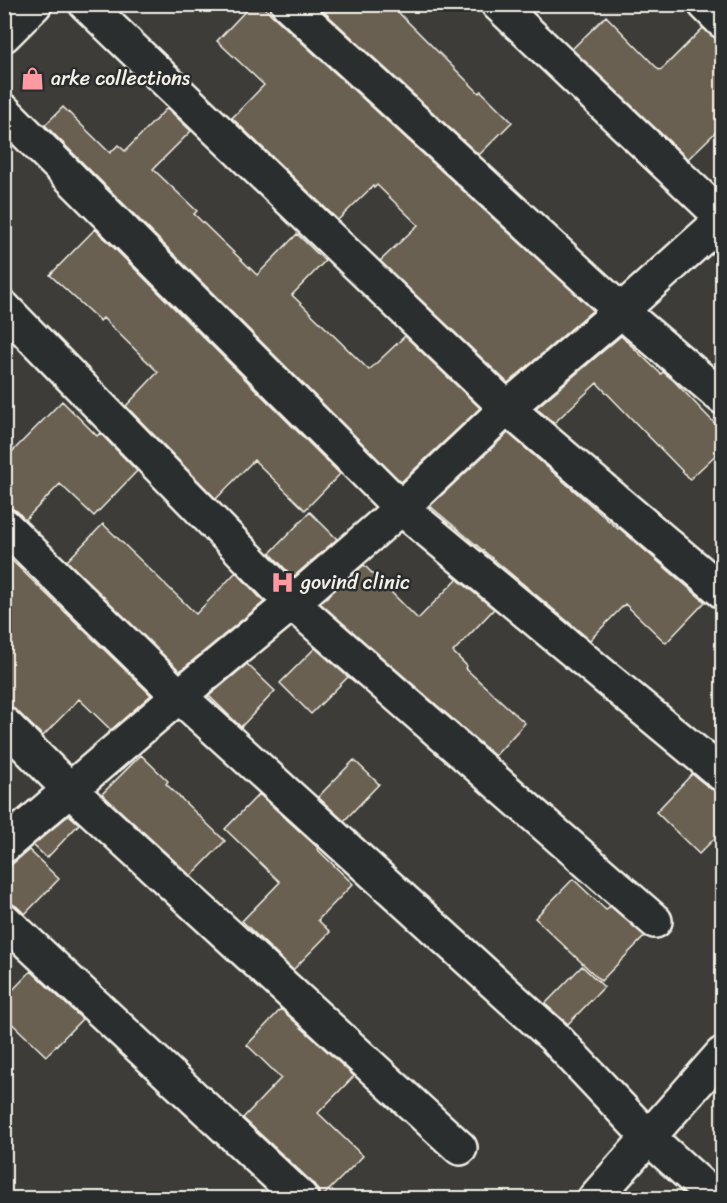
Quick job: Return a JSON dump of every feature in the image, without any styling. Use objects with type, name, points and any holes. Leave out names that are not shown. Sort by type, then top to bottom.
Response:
[{"type":"street","points":[[4,35],[35,4]]},
{"type":"street","points":[[86,4],[507,408],[723,591]]},
{"type":"street","points":[[288,4],[621,311],[723,397]]},
{"type":"street","points":[[4,846],[401,508],[507,408],[621,311],[723,219],[498,4]]},
{"type":"street","points":[[705,4],[723,21]]},
{"type":"street","points":[[4,111],[401,508],[723,774]]},
{"type":"street","points":[[4,308],[292,603],[655,921]]},
{"type":"street","points":[[4,525],[179,696],[553,1036],[649,1138],[715,1198]]},
{"type":"street","points":[[4,724],[71,791],[460,1148]]},
{"type":"street","points":[[4,920],[301,1198]]},
{"type":"street","points":[[595,1198],[723,1054]]},
{"type":"building","points":[[252,4],[260,4],[593,310],[508,383],[380,261],[418,225],[377,185],[374,188],[373,186],[338,220],[232,118],[264,85],[217,41]]},
{"type":"building","points":[[324,4],[390,4],[479,93],[481,91],[512,122],[479,155],[320,8]]},
{"type":"building","points":[[606,16],[659,70],[703,28],[723,43],[723,125],[688,159],[572,49]]},
{"type":"building","points":[[63,107],[110,153],[118,145],[125,151],[167,108],[191,131],[153,169],[197,211],[194,214],[257,275],[297,234],[325,261],[292,295],[369,370],[405,336],[480,408],[401,482],[45,125]]},
{"type":"building","points":[[95,229],[340,474],[305,510],[254,460],[216,499],[126,406],[158,372],[103,318],[100,321],[50,275]]},
{"type":"building","points":[[621,336],[661,374],[663,372],[673,380],[723,432],[723,448],[690,479],[597,383],[554,423],[536,408]]},
{"type":"building","points":[[62,401],[97,436],[100,433],[137,471],[94,516],[60,484],[25,520],[17,511],[4,507],[4,460]]},
{"type":"building","points":[[508,433],[705,602],[666,643],[625,604],[590,640],[430,506]]},
{"type":"building","points":[[310,512],[337,539],[293,577],[270,553]]},
{"type":"building","points":[[103,524],[196,614],[236,572],[264,602],[180,671],[67,561]]},
{"type":"building","points":[[4,553],[151,695],[111,730],[79,699],[43,736],[17,711],[4,706]]},
{"type":"building","points":[[364,565],[418,619],[457,579],[494,609],[453,652],[467,666],[465,668],[525,723],[495,756],[320,603]]},
{"type":"building","points":[[315,648],[348,677],[311,714],[280,683]]},
{"type":"building","points":[[247,664],[275,691],[241,727],[209,696]]},
{"type":"building","points":[[141,755],[168,781],[166,784],[225,841],[191,876],[102,794]]},
{"type":"building","points":[[354,760],[379,784],[344,821],[318,797]]},
{"type":"building","points":[[692,774],[711,789],[723,792],[723,830],[699,854],[656,812]]},
{"type":"building","points":[[259,794],[353,884],[318,920],[330,932],[293,970],[242,921],[280,882],[225,829]]},
{"type":"building","points":[[69,815],[79,824],[47,858],[33,845]]},
{"type":"building","points":[[29,850],[59,879],[25,914],[16,906],[4,902],[4,871]]},
{"type":"building","points":[[573,879],[606,910],[610,906],[645,936],[601,981],[535,918]]},
{"type":"building","points":[[582,966],[604,987],[568,1024],[545,1004]]},
{"type":"building","points":[[31,971],[82,1019],[46,1056],[4,1016],[4,999]]},
{"type":"building","points":[[281,1009],[354,1076],[318,1113],[363,1156],[321,1198],[314,1184],[243,1118],[281,1078],[247,1045]]},
{"type":"place","name":"arke collections","points":[[33,78]]},
{"type":"place","name":"govind clinic","points":[[283,582]]}]
